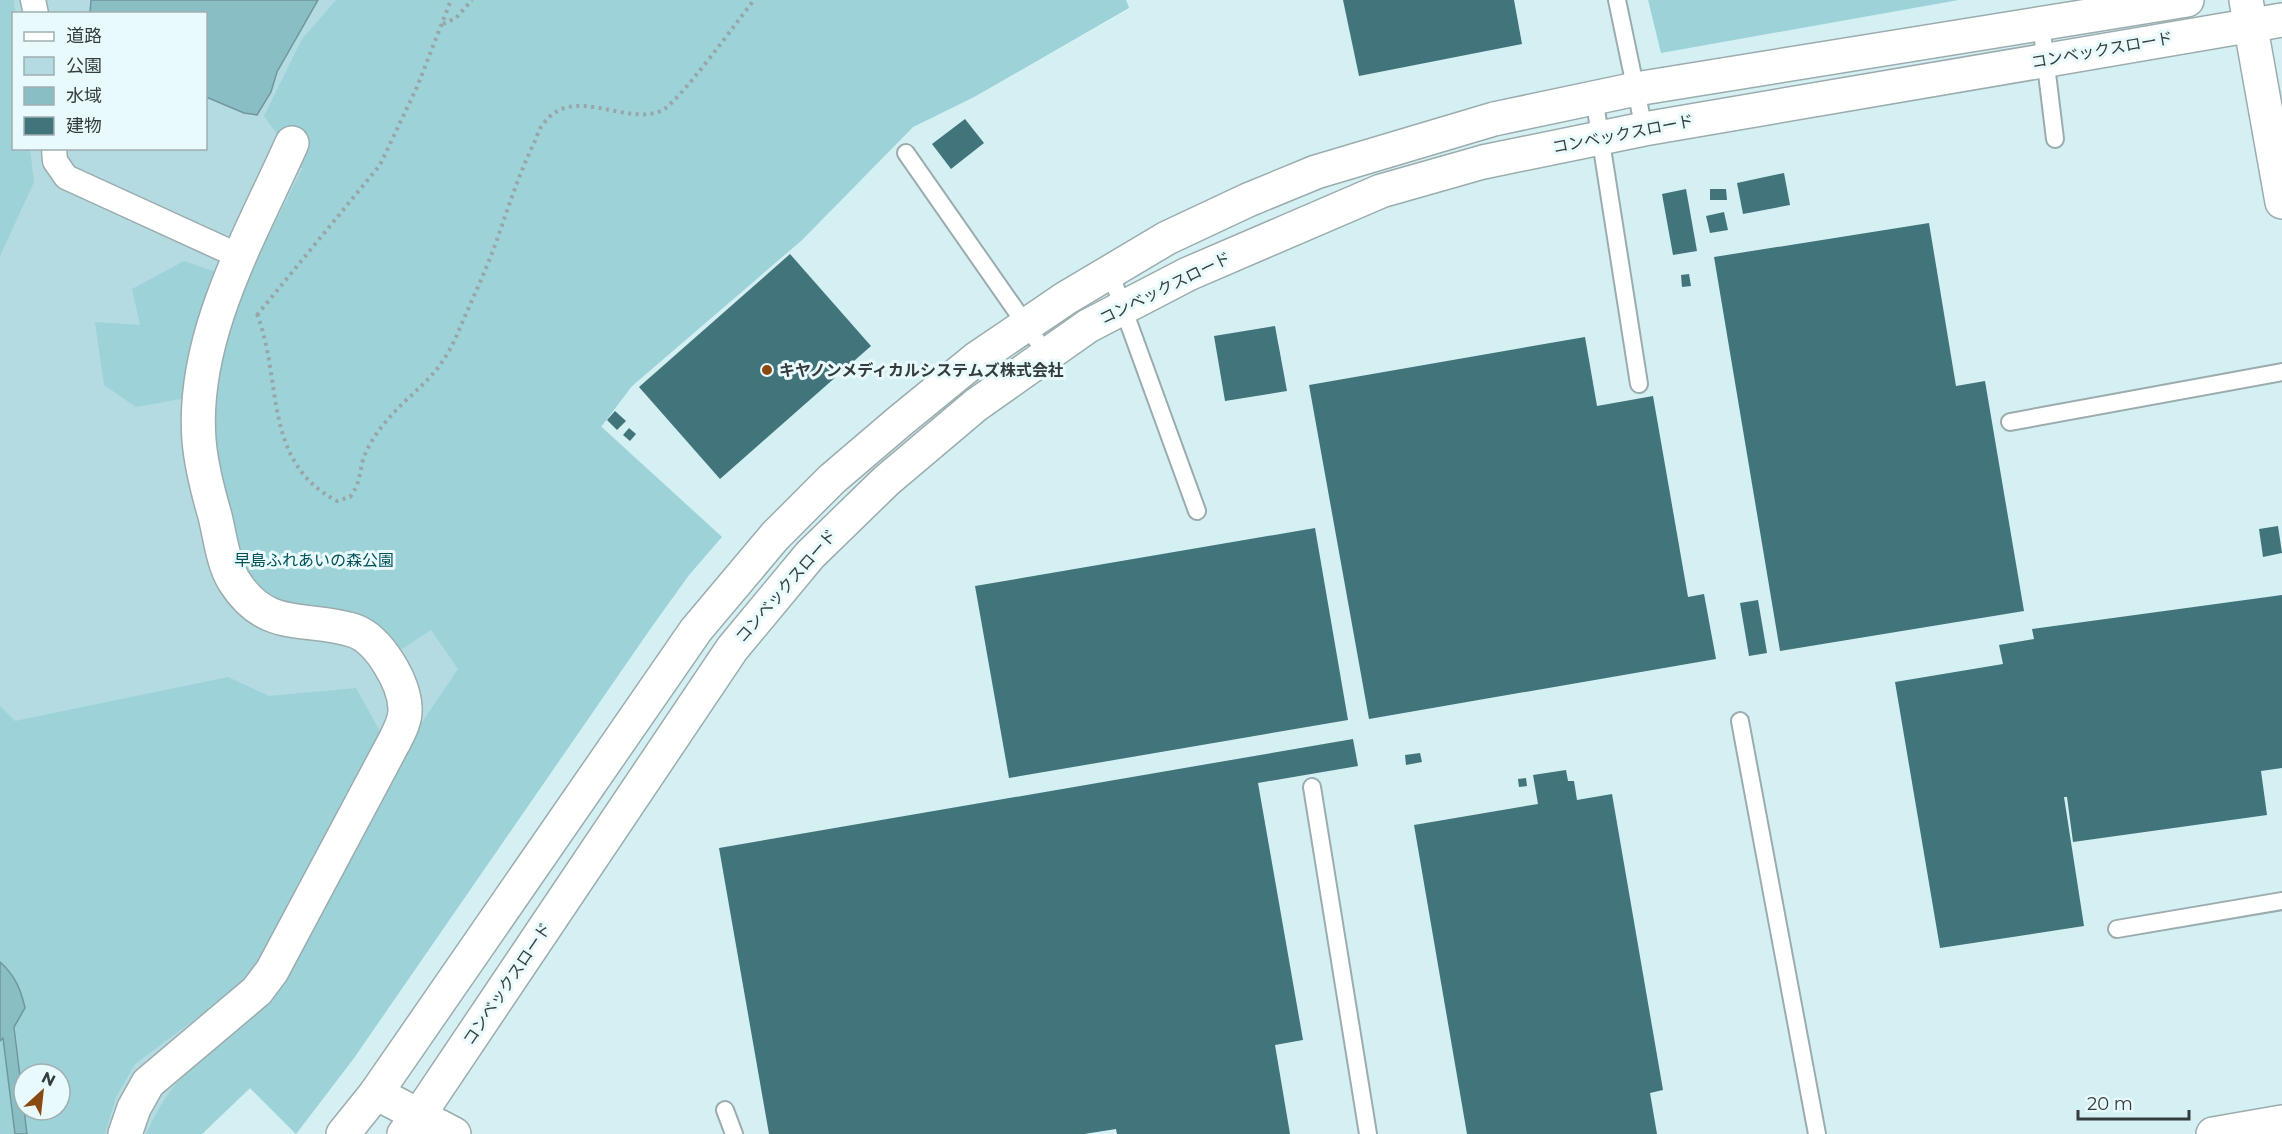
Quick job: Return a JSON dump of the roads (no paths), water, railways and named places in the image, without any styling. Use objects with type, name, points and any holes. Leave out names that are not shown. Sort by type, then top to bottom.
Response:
[{"type":"street","points":[[343,1134],[376,1093],[696,630],[775,536],[832,479],[976,359],[1110,272],[1167,238],[1248,200],[1316,172],[1494,118],[1636,89],[2187,0]]},
{"type":"street","points":[[2248,13],[2282,202]]},
{"type":"street","name":"コンベックスロード","points":[[412,1125],[732,649],[810,555],[886,481],[976,405],[1088,326],[1188,274],[1381,191],[1483,162],[1644,129],[2046,60],[2248,13],[2282,20]]},
{"type":"street","points":[[125,1134],[134,1108],[148,1083],[257,991],[272,971],[394,742],[405,709],[401,686],[368,638],[354,631],[290,621],[274,616],[257,608],[243,596],[232,578],[210,500],[199,440],[201,390],[209,345],[228,286],[292,143]]},
{"type":"street","points":[[54,150],[55,160],[66,177],[241,257]]},
{"type":"street","points":[[376,1093],[412,1125],[454,1134]]},
{"type":"street","points":[[2212,1134],[2282,1122]]},
{"type":"lane","points":[[1617,0],[1644,129]]},
{"type":"lane","points":[[2041,24],[2055,139]]},
{"type":"lane","points":[[1594,97],[1639,384]]},
{"type":"lane","points":[[906,153],[1047,355]]},
{"type":"lane","points":[[1110,272],[1197,510]]},
{"type":"lane","points":[[2010,422],[2282,372]]},
{"type":"lane","points":[[1740,721],[1816,1134]]},
{"type":"lane","points":[[1312,787],[1368,1134]]},
{"type":"lane","points":[[2117,929],[2282,901]]},
{"type":"lane","points":[[725,1110],[734,1134]]},
{"type":"water","points":[[91,0],[318,0],[277,72],[271,92],[257,115],[244,113],[207,97],[207,12],[90,12]]},
{"type":"water","points":[[0,962],[17,983],[25,1008],[14,1027],[18,1062],[12,1062],[12,1110],[3,1038],[0,1041]]},
{"type":"water","points":[[14,1122],[26,1122],[27,1134],[15,1134]]},
{"type":"place","name":"キヤノンメディカルシステムズ株式会社","points":[[767,370]]},
{"type":"park label","name":"早島ふれあいの森公園","points":[[314,560]]}]
